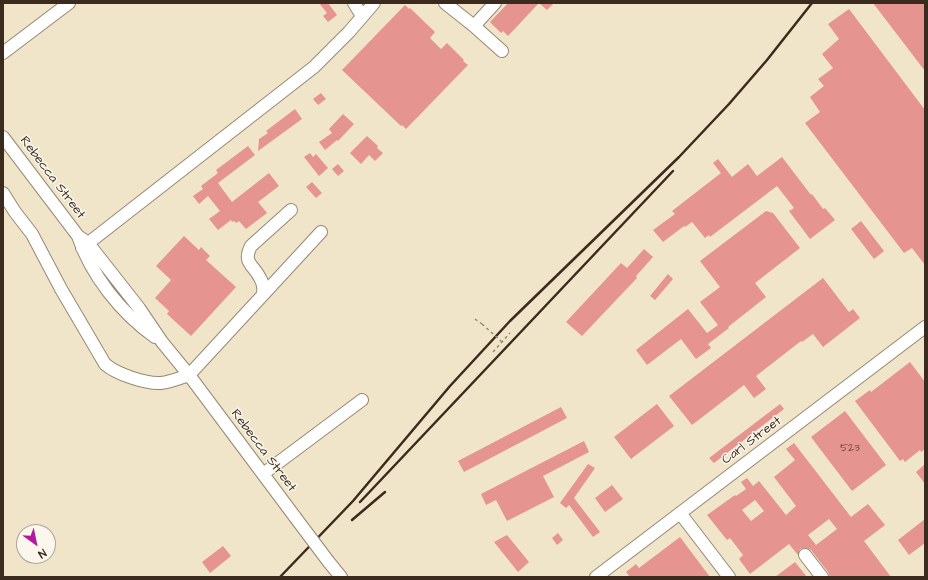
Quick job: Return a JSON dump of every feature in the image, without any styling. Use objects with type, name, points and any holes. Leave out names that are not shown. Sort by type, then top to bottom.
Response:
[{"type":"street","points":[[3,53],[69,3]]},
{"type":"street","points":[[354,3],[362,16]]},
{"type":"street","points":[[83,242],[310,70],[349,32],[374,3]]},
{"type":"street","points":[[445,3],[502,51]]},
{"type":"street","points":[[474,26],[495,3]]},
{"type":"street","name":"Rebecca Street","points":[[3,137],[83,242],[139,308],[162,342],[189,375],[341,577]]},
{"type":"street","points":[[3,193],[38,245],[61,289],[105,364],[119,373],[149,382],[162,383],[189,375],[321,232]]},
{"type":"street","points":[[263,294],[264,288],[260,278],[248,262],[249,250],[251,246],[291,210]]},
{"type":"street","name":"Carl Street","points":[[596,577],[925,327]]},
{"type":"street","points":[[263,474],[362,400]]},
{"type":"street","points":[[680,513],[729,577]]},
{"type":"street","points":[[805,555],[822,577]]},
{"type":"path","points":[[475,319],[502,342]]},
{"type":"path","points":[[493,352],[510,333]]},
{"type":"building","points":[[319,3],[328,3],[337,15],[328,22],[323,16],[327,13]]},
{"type":"building","points":[[508,3],[539,3],[508,36],[503,31],[501,33],[490,22]]},
{"type":"building","points":[[539,3],[554,3],[547,10]]},
{"type":"building","points":[[873,3],[925,3],[925,71]]},
{"type":"building","points":[[405,5],[435,32],[430,38],[441,49],[447,43],[468,65],[406,129],[342,70]]},
{"type":"building","points":[[849,9],[925,110],[925,265],[912,248],[904,253],[805,123],[820,112],[810,97],[824,86],[818,79],[833,68],[822,54],[839,39],[828,24]]},
{"type":"building","points":[[321,93],[326,99],[318,105],[313,99]]},
{"type":"building","points":[[295,109],[302,119],[258,151],[259,139],[268,133],[266,131]]},
{"type":"building","points":[[343,114],[354,124],[338,141],[337,140],[325,150],[319,142],[332,133],[329,129]]},
{"type":"building","points":[[367,136],[383,153],[375,161],[369,155],[361,164],[350,153]]},
{"type":"building","points":[[248,146],[255,155],[218,183],[232,202],[269,173],[279,186],[258,202],[267,213],[246,229],[239,221],[236,223],[234,221],[232,222],[231,220],[218,230],[209,219],[220,211],[208,196],[199,204],[193,196],[203,189],[201,186],[218,173],[216,170]]},
{"type":"building","points":[[310,153],[313,157],[316,154],[328,168],[319,176],[304,157]]},
{"type":"building","points":[[782,157],[811,195],[812,194],[823,209],[825,208],[835,220],[810,239],[789,211],[794,208],[777,186],[710,237],[709,235],[705,238],[692,222],[685,227],[684,226],[663,242],[653,230],[675,214],[672,211],[721,173],[713,163],[718,159],[732,177],[748,164],[757,176]]},
{"type":"building","points":[[338,164],[344,171],[338,176],[332,169]]},
{"type":"building","points":[[312,182],[322,193],[316,198],[306,187]]},
{"type":"building","points":[[766,211],[773,213],[800,248],[755,283],[766,297],[708,344],[711,348],[696,359],[681,339],[647,365],[636,350],[688,309],[707,333],[718,325],[700,302],[720,287],[700,261]]},
{"type":"building","points":[[861,221],[884,251],[874,259],[851,229]]},
{"type":"building","points":[[184,236],[199,250],[201,247],[210,256],[206,260],[236,287],[191,336],[167,314],[169,311],[155,298],[171,280],[156,266]]},
{"type":"building","points":[[644,249],[653,257],[636,276],[637,278],[582,336],[566,322],[621,263],[627,268]]},
{"type":"building","points":[[668,274],[673,279],[655,300],[650,296]]},
{"type":"building","points":[[823,278],[849,312],[853,309],[860,318],[823,347],[813,334],[802,342],[801,341],[756,376],[766,389],[754,398],[744,385],[692,425],[669,396]]},
{"type":"building","points":[[910,362],[925,382],[925,449],[921,452],[920,450],[905,462],[903,459],[900,461],[855,401],[870,390],[871,392]]},
{"type":"building","points":[[657,404],[674,426],[631,459],[614,437]]},
{"type":"building","points":[[780,404],[784,409],[714,463],[709,458]]},
{"type":"building","points":[[561,407],[567,418],[464,472],[458,461]]},
{"type":"building","points":[[845,411],[886,465],[852,491],[811,437]]},
{"type":"building","points":[[584,441],[589,452],[543,476],[554,497],[507,521],[496,500],[486,505],[481,494]]},
{"type":"building","points":[[794,443],[851,517],[868,504],[885,525],[864,541],[891,577],[830,577],[828,572],[811,550],[807,548],[800,549],[798,555],[789,544],[750,574],[739,559],[743,555],[730,538],[727,540],[707,515],[746,489],[741,482],[747,478],[753,486],[759,481],[786,515],[796,506],[774,477],[795,460],[786,449]],"holes":[[[755,500],[764,511],[751,521],[742,510]],[[829,519],[837,529],[816,545],[808,535]]]},
{"type":"building","points":[[588,464],[595,468],[574,498],[600,532],[593,537],[569,505],[566,508],[560,503]]},
{"type":"building","points":[[925,464],[925,484],[916,472]]},
{"type":"building","points":[[612,485],[623,499],[605,512],[595,498]]},
{"type":"building","points":[[925,519],[925,543],[909,555],[898,540]]},
{"type":"building","points":[[558,533],[563,540],[557,545],[552,538]]},
{"type":"building","points":[[507,535],[529,562],[518,572],[494,542]]},
{"type":"building","points":[[680,537],[710,577],[630,577],[626,572],[636,564],[639,568]]},
{"type":"building","points":[[223,546],[231,556],[210,573],[202,562]]},
{"type":"building","points":[[795,562],[807,577],[775,577]]},
{"type":"railway","points":[[280,577],[353,501],[450,386],[510,321],[679,157],[729,104],[767,60],[812,3]]},
{"type":"railway","points":[[360,502],[673,171]]},
{"type":"railway","points":[[352,520],[385,492]]}]
